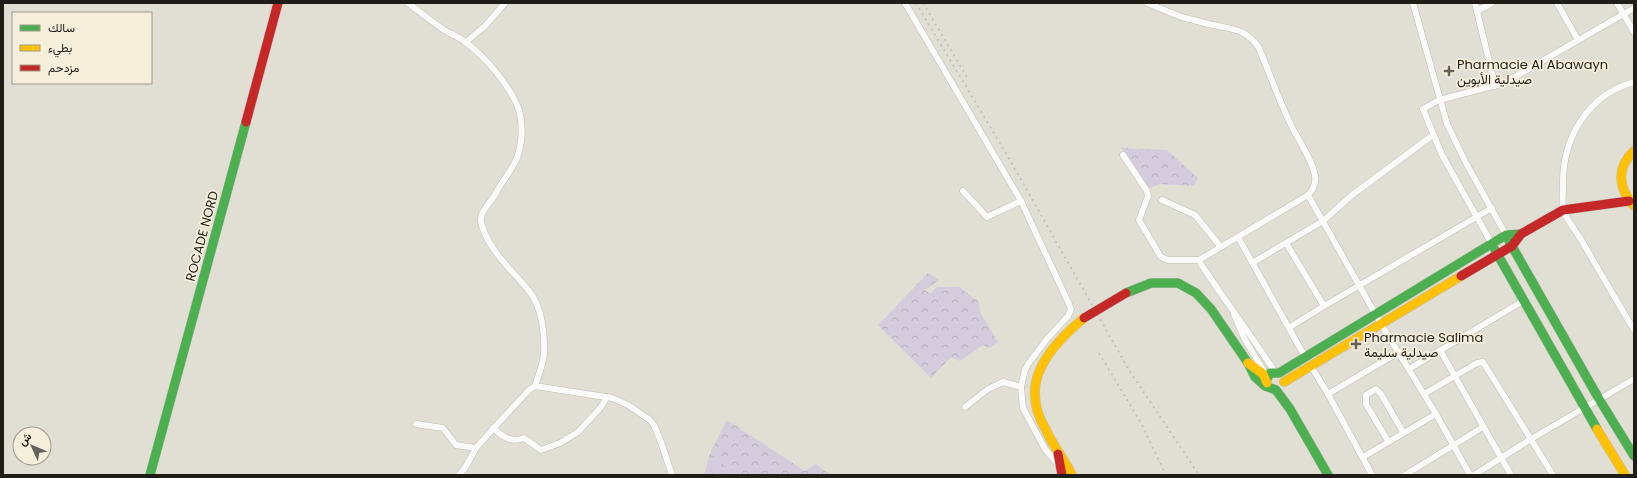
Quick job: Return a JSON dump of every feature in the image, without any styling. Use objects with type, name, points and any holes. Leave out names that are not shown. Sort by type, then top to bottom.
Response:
[{"type":"main road","name":"ROCADE NORD","points":[[150,475],[278,3]]},
{"type":"main road","points":[[1521,234],[1506,235],[1377,314],[1272,375],[1267,384],[1278,386],[1512,246],[1521,234],[1564,210],[1631,203],[1623,191],[1621,175],[1626,159],[1634,151]]},
{"type":"main road","points":[[1506,235],[1599,399],[1634,456]]},
{"type":"main road","points":[[1492,244],[1584,408],[1625,475]]},
{"type":"main road","points":[[1072,475],[1046,430],[1037,410],[1035,383],[1042,365],[1060,340],[1072,327],[1084,318],[1126,293],[1152,283],[1164,282],[1178,283],[1192,289],[1211,309],[1248,363],[1259,382],[1278,386]]},
{"type":"main road","points":[[1248,363],[1259,370],[1283,377],[1278,386]]},
{"type":"main road","points":[[1278,386],[1328,475]]},
{"type":"main road","points":[[1058,451],[1061,471],[1068,475]]},
{"type":"street","points":[[408,3],[443,29],[466,42],[501,79],[519,110],[522,127],[518,157],[502,181],[496,194],[483,211],[481,224],[493,250],[530,292],[539,307],[544,355],[535,386],[529,390],[493,428],[476,448],[465,468],[459,475]]},
{"type":"street","points":[[466,42],[485,26],[505,3]]},
{"type":"street","points":[[904,3],[1021,201],[1069,304],[1071,310],[1068,316],[1047,339],[1028,364],[1021,387],[1023,408],[1045,449],[1061,471]]},
{"type":"street","points":[[1123,155],[1147,191],[1148,196],[1139,220],[1161,257],[1168,260],[1199,260],[1308,195],[1315,182],[1314,172],[1283,108],[1259,48],[1253,40],[1233,28],[1213,25],[1179,16],[1147,3]]},
{"type":"street","points":[[1413,3],[1439,100],[1447,124],[1506,235]]},
{"type":"street","points":[[1475,3],[1495,86]]},
{"type":"street","points":[[1477,11],[1492,3]]},
{"type":"street","points":[[1557,3],[1578,40]]},
{"type":"street","points":[[1617,3],[1634,32]]},
{"type":"street","points":[[1492,244],[1451,172],[1433,134],[1424,109],[1439,100],[1495,86],[1519,75],[1634,8]]},
{"type":"street","points":[[1634,82],[1623,85],[1606,94],[1594,103],[1574,130],[1564,161],[1564,210],[1634,330]]},
{"type":"street","points":[[1252,263],[1323,220],[1342,202],[1433,134]]},
{"type":"street","points":[[963,191],[987,217],[1021,201]]},
{"type":"street","points":[[1308,195],[1377,314],[1381,324],[1436,414],[1470,475]]},
{"type":"street","points":[[1162,200],[1194,215],[1221,247]]},
{"type":"street","points":[[1290,328],[1324,306],[1492,208]]},
{"type":"street","points":[[1238,237],[1305,357]]},
{"type":"street","points":[[1286,243],[1324,306]]},
{"type":"street","points":[[1199,260],[1234,312],[1244,324],[1272,375]]},
{"type":"street","points":[[1409,369],[1523,301]]},
{"type":"street","points":[[1234,312],[1244,338],[1272,375]]},
{"type":"street","points":[[1440,350],[1511,475]]},
{"type":"street","points":[[1328,394],[1399,352]]},
{"type":"street","points":[[1424,394],[1477,363],[1480,362],[1485,364],[1553,475]]},
{"type":"street","points":[[1311,366],[1372,475]]},
{"type":"street","points":[[1474,475],[1531,439],[1634,379]]},
{"type":"street","points":[[965,407],[988,389],[1003,382],[1021,387]]},
{"type":"street","points":[[535,386],[617,399],[628,405],[650,420],[654,425],[672,475]]},
{"type":"street","points":[[1388,441],[1366,404],[1366,395],[1376,389],[1381,394],[1403,432]]},
{"type":"street","points":[[493,428],[501,436],[510,440],[524,438],[538,449],[545,450],[575,435],[601,407],[607,397]]},
{"type":"street","points":[[1362,457],[1436,414]]},
{"type":"street","points":[[416,424],[443,428],[456,445],[476,448]]},
{"type":"street","points":[[1405,475],[1483,427]]},
{"type":"green space","points":[[1122,148],[1167,150],[1198,178],[1194,186],[1160,184],[1150,188]]},
{"type":"green space","points":[[928,273],[939,280],[925,290],[930,294],[937,287],[959,287],[978,301],[981,314],[998,342],[990,348],[983,345],[960,361],[951,357],[931,378],[878,325]]},
{"type":"green space","points":[[727,420],[805,471],[815,464],[831,475],[736,475],[710,453]]},
{"type":"green space","points":[[710,453],[736,475],[704,475]]},
{"type":"railway","points":[[916,3],[1007,155],[1129,370],[1199,475]]},
{"type":"railway","points":[[923,3],[968,79]]},
{"type":"railway","points":[[1099,353],[1141,423],[1166,475]]},
{"type":"traffic: fast","points":[[150,475],[246,122]]},
{"type":"traffic: fast","points":[[1267,379],[1270,373],[1279,373],[1506,235],[1521,234]]},
{"type":"traffic: fast","points":[[1509,241],[1599,399],[1634,456]]},
{"type":"traffic: fast","points":[[1495,250],[1597,429]]},
{"type":"traffic: fast","points":[[1126,293],[1151,283],[1178,283],[1196,293],[1211,309],[1248,363],[1255,377],[1265,386],[1276,390],[1290,409],[1328,475]]},
{"type":"traffic: slow","points":[[1634,151],[1624,164],[1621,178],[1625,192],[1634,206]]},
{"type":"traffic: slow","points":[[1284,382],[1461,276]]},
{"type":"traffic: slow","points":[[1072,475],[1052,442],[1040,418],[1035,395],[1039,373],[1050,352],[1058,342],[1084,318]]},
{"type":"traffic: slow","points":[[1248,363],[1263,374],[1267,383]]},
{"type":"traffic: slow","points":[[1597,429],[1625,475]]},
{"type":"traffic: jam","points":[[246,122],[278,3]]},
{"type":"traffic: jam","points":[[1461,276],[1512,246],[1521,234],[1563,210],[1629,201]]},
{"type":"traffic: jam","points":[[1084,318],[1126,293]]},
{"type":"traffic: jam","points":[[1058,454],[1062,475]]},
{"type":"place","name":"Pharmacie Al Abawayn صيدلية الأبوين","points":[[1449,71]]},
{"type":"place","name":"Pharmacie Salima صيدلية سليمة","points":[[1356,344]]}]
